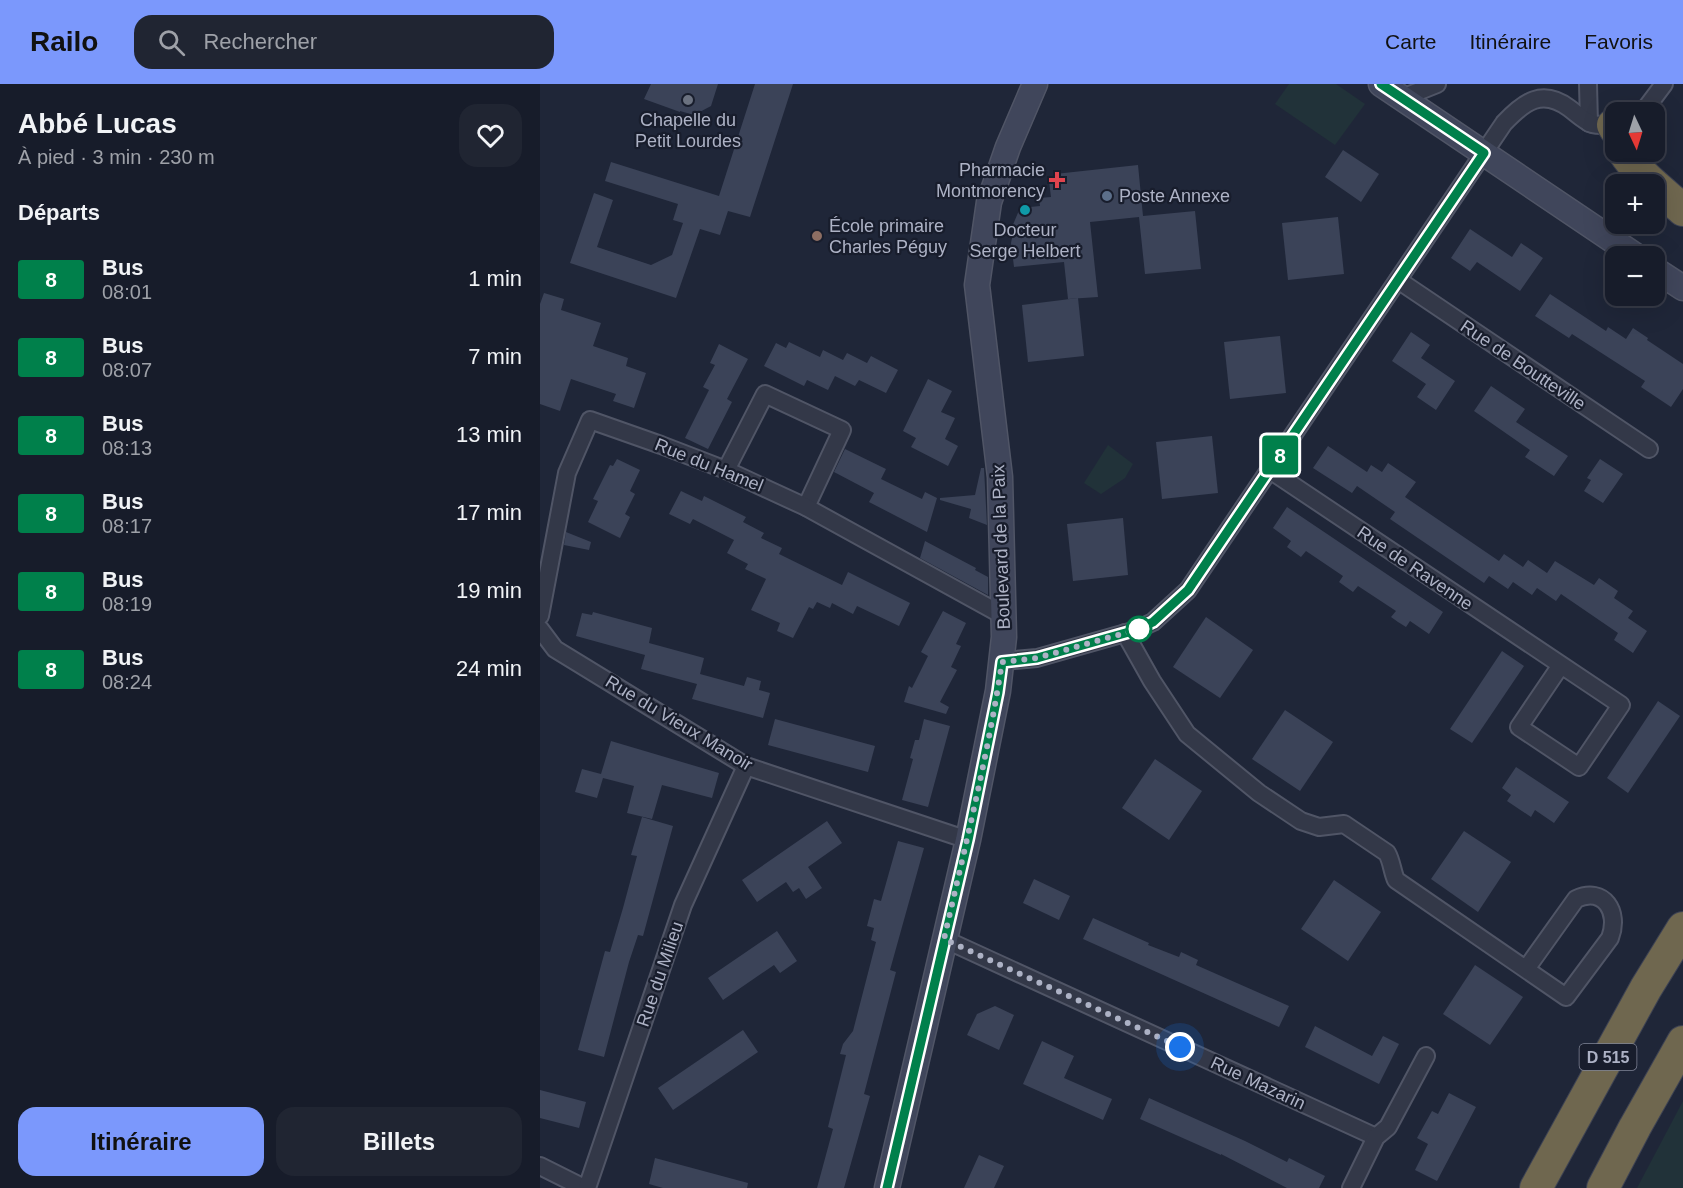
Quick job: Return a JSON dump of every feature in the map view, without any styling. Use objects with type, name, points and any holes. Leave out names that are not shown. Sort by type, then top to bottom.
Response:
[{"type":"highway","points":[[1633,162],[1683,210]]},
{"type":"highway","name":"D 515","points":[[1536,1188],[1646,988],[1683,928]]},
{"type":"highway","name":"D 515","points":[[1603,1188],[1683,1042]]},
{"type":"street","name":"Boulevard de la Paix","points":[[887,1188],[968,840],[998,692],[1004,636],[1000,477],[977,285],[989,202],[1008,147],[1035,84]]},
{"type":"street","points":[[1381,84],[1621,246]]},
{"type":"street","points":[[1402,98],[1437,84]]},
{"type":"street","points":[[1588,84],[1605,117]]},
{"type":"street","points":[[1651,102],[1665,84]]},
{"type":"street","points":[[1002,662],[1037,658],[1125,633],[1153,622],[1188,590],[1504,123],[1516,111],[1535,100],[1547,99],[1557,101],[1605,127]]},
{"type":"street","points":[[1665,276],[1683,288]]},
{"type":"street","name":"Rue de Boutteville","points":[[1398,280],[1649,449]]},
{"type":"street","points":[[726,470],[765,394],[842,430],[806,507]]},
{"type":"street","name":"Rue du Hamel","points":[[540,616],[567,472],[590,420],[726,470],[806,507],[1004,616]]},
{"type":"street","name":"Rue de Ravenne","points":[[1270,470],[1621,705],[1579,767],[1519,727],[1561,665]]},
{"type":"street","name":"Rue du Vieux Manoir","points":[[540,629],[555,649],[746,766],[968,840]]},
{"type":"street","points":[[1125,633],[1152,681],[1187,734],[1259,793],[1301,820],[1319,827],[1344,824],[1387,853],[1396,880],[1566,997],[1610,938],[1614,927],[1610,907],[1592,895],[1576,899],[1526,969]]},
{"type":"street","name":"Rue du Milieu","points":[[586,1188],[683,905],[746,766]]},
{"type":"street","name":"Rue Mazarin","points":[[944,939],[1376,1137]]},
{"type":"street","points":[[1351,1188],[1376,1137],[1388,1127],[1426,1056]]},
{"type":"street","points":[[540,1166],[586,1188]]},
{"type":"shaded area","points":[[1289,84],[1336,84],[1365,104],[1335,145],[1275,104]]},
{"type":"shaded area","points":[[1108,445],[1133,464],[1125,478],[1101,494],[1084,483]]},
{"type":"shaded area","points":[[1683,1101],[1683,1188],[1637,1188]]},
{"type":"building","name":"Chapelle du Petit Lourdes","points":[[651,84],[718,84],[711,106],[694,115],[644,99]]},
{"type":"building","points":[[755,84],[793,84],[750,217],[728,211],[720,235],[700,229],[676,298],[570,263],[594,193],[613,200],[597,247],[651,265],[672,255],[683,223],[673,220],[678,204],[605,181],[611,162],[719,196]]},
{"type":"building","points":[[1343,150],[1379,174],[1361,202],[1325,177]]},
{"type":"building","points":[[1138,165],[1143,216],[1195,211],[1201,269],[1145,274],[1139,217],[1090,222],[1098,297],[1068,299],[1064,262],[1014,267],[1012,227],[1020,208],[1040,206],[1039,198],[1051,197],[1049,181],[1055,174]]},
{"type":"building","points":[[1338,217],[1344,274],[1288,280],[1282,223]]},
{"type":"building","points":[[1470,229],[1512,257],[1521,243],[1543,258],[1520,291],[1477,262],[1470,271],[1451,258]]},
{"type":"building","points":[[544,293],[564,299],[561,310],[601,323],[593,346],[628,358],[626,366],[646,373],[634,408],[613,401],[616,394],[571,379],[560,411],[540,404],[540,304]]},
{"type":"building","points":[[1550,294],[1606,331],[1608,327],[1626,339],[1633,328],[1683,364],[1683,389],[1671,407],[1641,387],[1645,381],[1572,334],[1569,338],[1535,316]]},
{"type":"building","points":[[1078,298],[1084,356],[1028,362],[1022,305]]},
{"type":"building","points":[[1411,332],[1430,345],[1421,358],[1455,381],[1436,410],[1417,397],[1426,384],[1392,361]]},
{"type":"building","points":[[1280,336],[1286,393],[1230,399],[1224,342]]},
{"type":"building","points":[[789,342],[820,357],[823,350],[843,360],[847,353],[867,363],[871,356],[898,370],[886,393],[859,380],[855,386],[835,376],[828,390],[807,380],[804,386],[764,366],[776,343],[786,348]]},
{"type":"building","points":[[719,344],[748,359],[727,399],[732,402],[708,449],[685,438],[709,390],[703,387],[715,365],[710,363]]},
{"type":"building","points":[[928,379],[952,391],[941,412],[955,418],[945,439],[958,446],[948,466],[911,447],[916,438],[903,431]]},
{"type":"building","points":[[1491,386],[1525,409],[1516,422],[1568,456],[1554,476],[1525,457],[1530,450],[1474,411]]},
{"type":"building","points":[[1212,436],[1218,493],[1162,499],[1156,442]]},
{"type":"building","points":[[1328,446],[1367,472],[1371,465],[1382,472],[1388,463],[1416,482],[1405,497],[1499,561],[1504,554],[1523,567],[1528,560],[1547,573],[1555,561],[1594,585],[1599,578],[1618,591],[1614,598],[1633,611],[1628,618],[1647,631],[1633,653],[1614,640],[1618,633],[1561,594],[1556,601],[1537,588],[1532,595],[1513,582],[1508,589],[1489,576],[1484,583],[1390,519],[1395,512],[1357,486],[1352,493],[1313,468]]},
{"type":"building","points":[[845,449],[886,469],[881,479],[922,499],[925,492],[937,498],[927,532],[869,502],[874,493],[834,472]]},
{"type":"building","points":[[617,459],[640,470],[630,491],[635,494],[625,514],[630,517],[620,538],[588,522],[598,501],[593,499],[610,465],[613,466]]},
{"type":"building","points":[[1600,459],[1623,474],[1603,503],[1584,491],[1591,480],[1587,478]]},
{"type":"building","points":[[981,468],[984,468],[987,525],[969,518],[971,509],[940,500],[940,498],[975,495]]},
{"type":"building","points":[[681,491],[702,501],[704,496],[746,517],[743,522],[764,533],[761,538],[782,548],[779,554],[842,585],[848,572],[910,603],[899,626],[857,606],[853,614],[832,603],[830,608],[817,602],[813,609],[809,607],[793,638],[777,631],[780,623],[751,610],[766,579],[745,569],[748,564],[727,553],[734,540],[693,519],[690,524],[669,514]]},
{"type":"building","points":[[1287,507],[1443,612],[1429,634],[1410,621],[1406,627],[1398,622],[1391,617],[1396,611],[1358,586],[1353,592],[1339,582],[1343,576],[1306,551],[1301,557],[1287,547],[1291,541],[1273,528]]},
{"type":"building","points":[[1123,518],[1128,575],[1073,581],[1067,524]]},
{"type":"building","points":[[566,532],[591,542],[589,550],[564,545]]},
{"type":"building","points":[[925,541],[976,568],[975,570],[988,577],[988,595],[920,558]]},
{"type":"building","points":[[943,611],[966,623],[956,644],[961,646],[951,667],[957,670],[940,702],[949,707],[946,714],[904,702],[909,686],[912,688],[928,656],[921,652]]},
{"type":"building","points":[[593,612],[652,628],[649,643],[704,658],[700,674],[744,686],[747,677],[761,681],[759,690],[770,693],[763,718],[692,699],[697,684],[641,669],[645,655],[576,636],[582,613],[592,615]]},
{"type":"building","points":[[1206,617],[1253,650],[1220,698],[1173,667]]},
{"type":"building","points":[[1502,651],[1524,666],[1472,743],[1450,729]]},
{"type":"building","points":[[1658,701],[1680,716],[1628,793],[1607,778]]},
{"type":"building","points":[[1285,710],[1333,742],[1300,791],[1252,759]]},
{"type":"building","points":[[775,719],[875,746],[868,772],[768,745]]},
{"type":"building","points":[[924,719],[950,726],[928,807],[902,800],[913,759],[910,758],[915,740],[919,740]]},
{"type":"building","points":[[611,741],[719,773],[712,798],[662,785],[652,819],[627,813],[634,786],[603,778],[597,798],[575,792],[582,769],[601,774]]},
{"type":"building","points":[[1155,759],[1202,791],[1169,840],[1122,808]]},
{"type":"building","points":[[1516,767],[1569,802],[1554,823],[1535,810],[1531,817],[1507,801],[1511,795],[1502,788]]},
{"type":"building","points":[[642,817],[673,826],[643,936],[638,935],[629,962],[604,1057],[578,1050],[605,951],[610,952],[623,908],[637,856],[631,855]]},
{"type":"building","points":[[827,821],[842,843],[808,867],[822,888],[806,899],[799,888],[793,892],[786,882],[757,902],[742,880]]},
{"type":"building","points":[[1464,831],[1511,862],[1478,912],[1431,879]]},
{"type":"building","points":[[898,841],[924,848],[890,970],[896,972],[864,1094],[870,1096],[844,1188],[817,1188],[833,1129],[828,1127],[846,1055],[840,1054],[843,1044],[853,1031],[876,942],[871,940],[874,928],[867,926],[874,899],[881,901]]},
{"type":"building","points":[[1034,879],[1070,896],[1059,920],[1023,903]]},
{"type":"building","points":[[1334,880],[1381,912],[1348,961],[1301,929]]},
{"type":"building","points":[[1093,918],[1149,943],[1148,945],[1179,957],[1181,952],[1198,960],[1196,965],[1289,1006],[1279,1027],[1083,939]]},
{"type":"building","points":[[777,931],[797,961],[780,973],[774,965],[723,1000],[708,978]]},
{"type":"building","points":[[1475,965],[1523,997],[1490,1045],[1443,1014]]},
{"type":"building","points":[[995,1006],[1014,1015],[999,1050],[967,1035],[977,1014]]},
{"type":"building","points":[[1315,1026],[1372,1056],[1383,1036],[1399,1044],[1379,1084],[1305,1047]]},
{"type":"building","points":[[743,1030],[758,1052],[673,1110],[658,1088]]},
{"type":"building","points":[[1042,1041],[1074,1056],[1064,1078],[1112,1099],[1103,1120],[1023,1084]]},
{"type":"building","points":[[540,1090],[586,1102],[579,1128],[540,1118]]},
{"type":"building","points":[[1449,1093],[1476,1107],[1437,1181],[1415,1170],[1428,1144],[1417,1138],[1432,1111],[1438,1114]]},
{"type":"building","points":[[1149,1098],[1287,1162],[1289,1158],[1325,1176],[1319,1188],[1287,1188],[1221,1154],[1140,1119]]},
{"type":"building","points":[[979,1155],[1004,1166],[994,1188],[964,1188]]},
{"type":"building","points":[[655,1158],[748,1183],[747,1188],[663,1188],[649,1184]]},
{"type":"bus line","name":"8","points":[[887,1188],[968,840],[1002,662],[1037,658],[1136,630],[1153,622],[1188,590],[1484,153],[1381,84]]},
{"type":"place","name":"Chapelle du Petit Lourdes","points":[[688,100]]},
{"type":"place","name":"Pharmacie Montmorency","points":[[1057,180]]},
{"type":"place","name":"Poste Annexe","points":[[1107,196]]},
{"type":"place","name":"Docteur Serge Helbert","points":[[1025,210]]},
{"type":"place","name":"École primaire Charles Péguy","points":[[817,236]]},
{"type":"route","points":[[1139,629],[1037,658],[1002,662],[968,840],[944,939],[1180,1047]]}]
